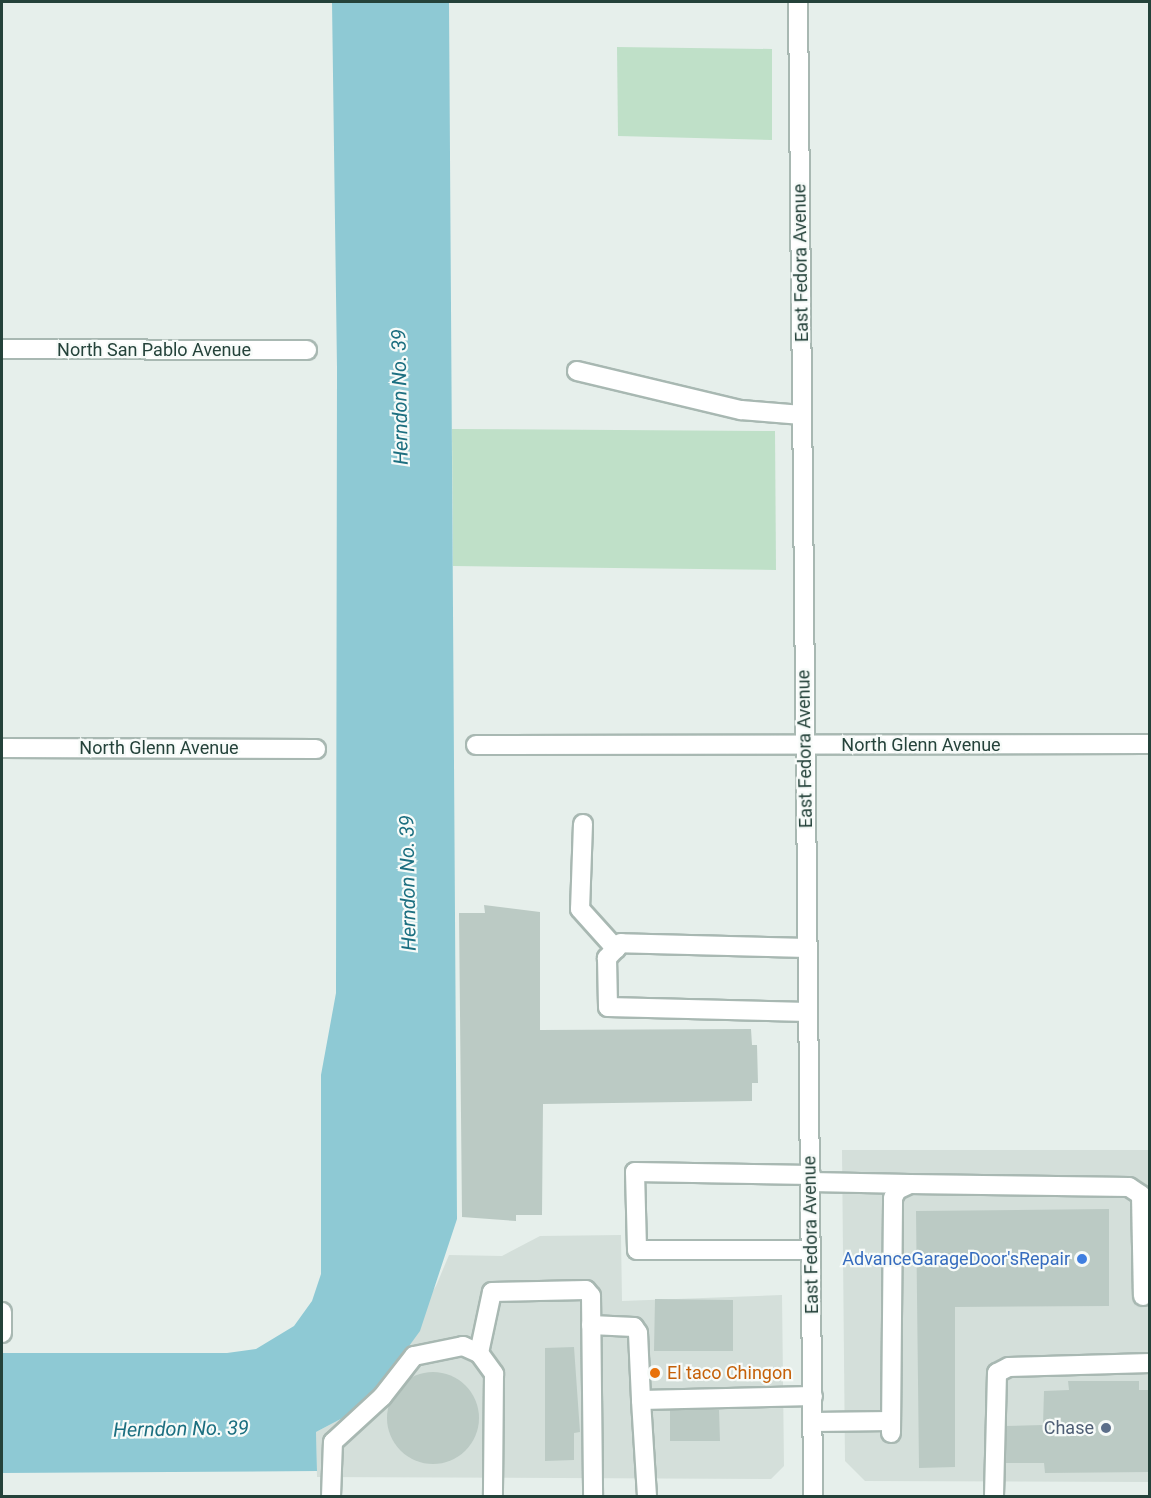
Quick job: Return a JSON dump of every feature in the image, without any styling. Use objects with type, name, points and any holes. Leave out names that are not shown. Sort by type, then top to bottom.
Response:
[{"type":"street","name":"East Fedora Avenue","points":[[798,2],[813,1497]]},
{"type":"street","name":"North San Pablo Avenue","points":[[2,349],[307,350]]},
{"type":"street","points":[[577,371],[741,410],[802,415]]},
{"type":"street","name":"North Glenn Avenue","points":[[476,745],[1149,744]]},
{"type":"street","name":"North Glenn Avenue","points":[[2,748],[316,749]]},
{"type":"street","points":[[583,824],[580,909],[616,949]]},
{"type":"street","points":[[807,948],[621,943],[607,958],[608,1007],[808,1012]]},
{"type":"street","points":[[811,1250],[637,1250],[635,1172],[910,1184],[1129,1186],[1145,1194],[1143,1296]]},
{"type":"street","points":[[814,1422],[891,1427],[893,1198],[910,1184]]},
{"type":"street","points":[[479,1353],[492,1292],[586,1290],[591,1296],[593,1497]]},
{"type":"street","points":[[2,1312],[2,1333]]},
{"type":"street","points":[[591,1325],[634,1327],[638,1333],[647,1497]]},
{"type":"street","points":[[331,1497],[333,1442],[382,1397],[414,1356],[463,1346],[479,1353],[494,1374],[493,1497]]},
{"type":"street","points":[[994,1497],[997,1373],[1009,1367],[1149,1363]]},
{"type":"street","points":[[641,1400],[813,1396]]},
{"type":"shaded area","points":[[842,1150],[1149,1150],[1149,1482],[865,1481],[845,1461]]},
{"type":"shaded area","points":[[621,1235],[622,1301],[782,1295],[784,1466],[771,1479],[317,1477],[316,1432],[354,1412],[436,1286],[449,1255],[502,1256],[540,1236]]},
{"type":"green space","points":[[617,47],[772,49],[772,140],[618,136]]},
{"type":"green space","points":[[452,429],[775,431],[776,570],[453,566]]},
{"type":"water","name":"Herndon No. 39","points":[[332,2],[449,2],[457,1219],[420,1331],[380,1386],[354,1412],[316,1432],[317,1471],[2,1473],[2,1353],[227,1353],[256,1349],[294,1326],[312,1301],[321,1274],[321,1075],[336,993],[337,368]]},
{"type":"building","points":[[484,905],[540,912],[540,1030],[751,1029],[752,1045],[757,1045],[758,1083],[752,1083],[752,1101],[543,1104],[542,1215],[516,1215],[516,1221],[462,1217],[459,913],[485,913]]},
{"type":"building","points":[[1109,1209],[1109,1306],[955,1307],[955,1467],[919,1468],[916,1211]]},
{"type":"building","points":[[655,1299],[733,1300],[733,1351],[654,1351]]},
{"type":"building","points":[[574,1347],[580,1432],[574,1433],[574,1460],[545,1461],[545,1348]]},
{"type":"building","points":[[424,1372],[442,1372],[459,1379],[472,1392],[479,1409],[479,1427],[472,1444],[459,1457],[442,1464],[424,1464],[407,1457],[394,1444],[387,1427],[387,1409],[394,1392],[407,1379]]},
{"type":"building","points":[[1068,1381],[1139,1381],[1139,1390],[1150,1390],[1150,1472],[1045,1473],[1044,1463],[1004,1463],[1004,1426],[1043,1425],[1044,1391],[1069,1390]]},
{"type":"building","points":[[670,1410],[719,1410],[720,1441],[670,1441]]},
{"type":"place","name":"AdvanceGarageDoor'sRepair","points":[[1082,1259]]},
{"type":"place","name":"El taco Chingon","points":[[655,1373]]},
{"type":"place","name":"Chase","points":[[1106,1428]]}]
